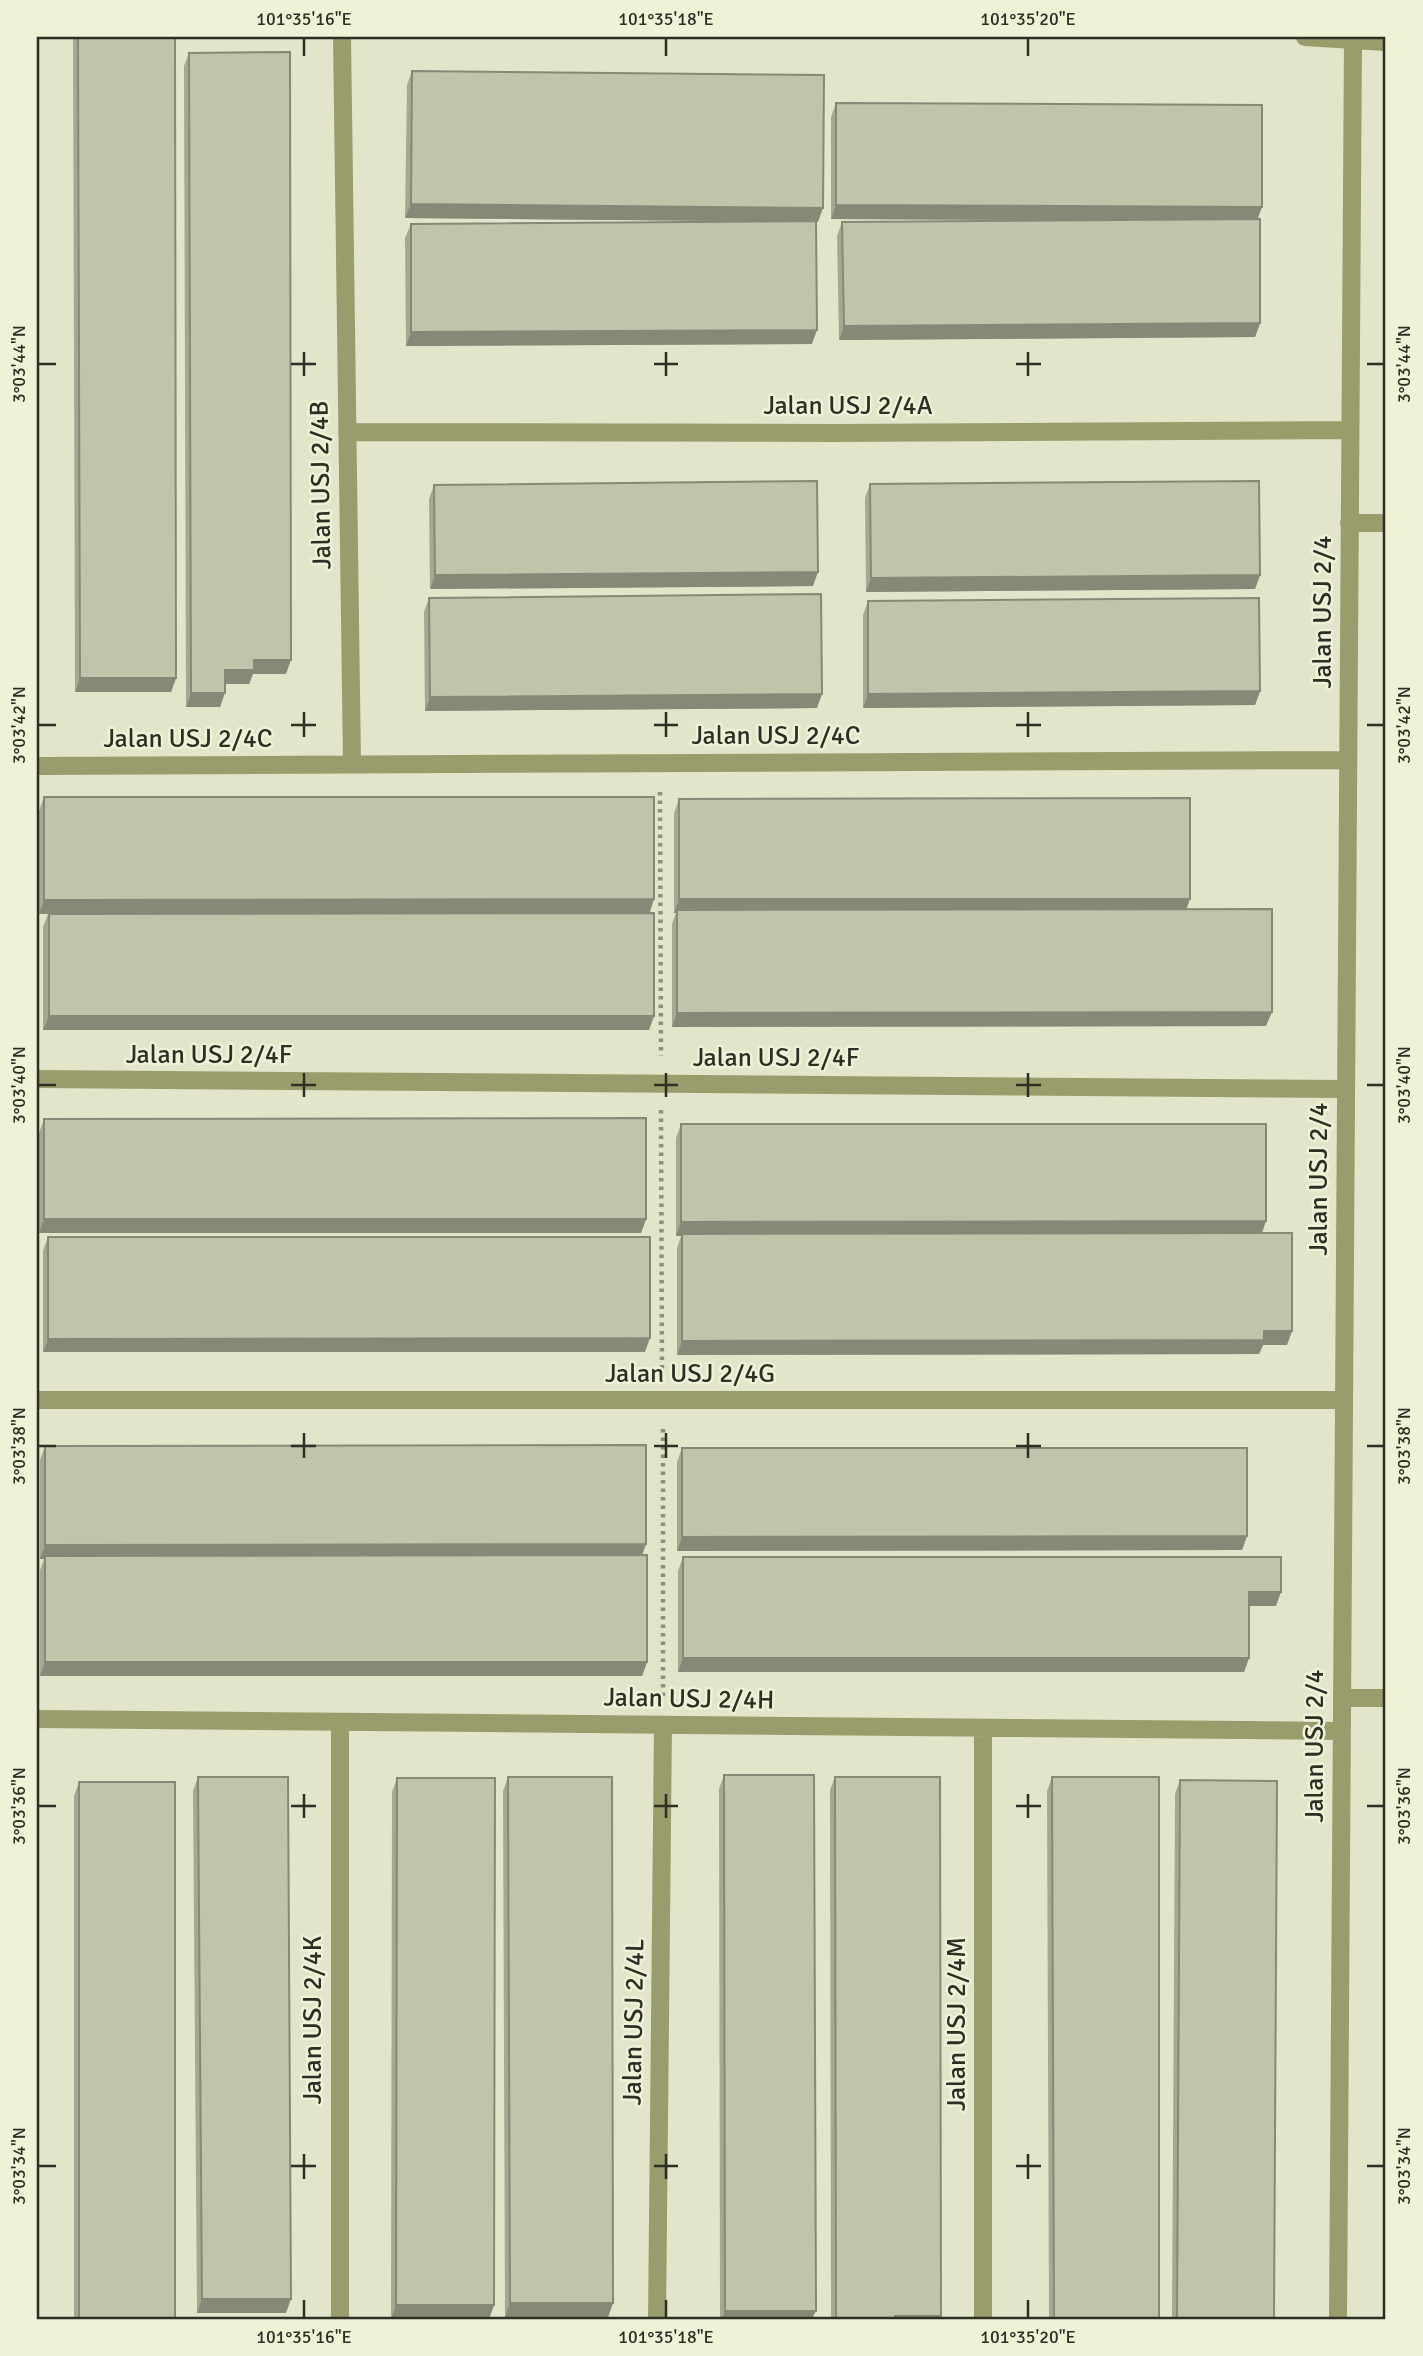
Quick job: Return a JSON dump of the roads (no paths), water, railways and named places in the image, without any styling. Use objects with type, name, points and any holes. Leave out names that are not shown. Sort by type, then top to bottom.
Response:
[{"type":"street","name":"Jalan USJ 2/4B","points":[[342,37],[352,764]]},
{"type":"street","points":[[1305,37],[1386,42]]},
{"type":"street","name":"Jalan USJ 2/4","points":[[1338,2319],[1353,40]]},
{"type":"street","name":"Jalan USJ 2/4A","points":[[347,432],[1350,430]]},
{"type":"street","points":[[1349,523],[1386,523]]},
{"type":"street","name":"Jalan USJ 2/4C","points":[[37,766],[1348,760]]},
{"type":"street","name":"Jalan USJ 2/4F","points":[[37,1079],[1346,1089]]},
{"type":"street","name":"Jalan USJ 2/4G","points":[[37,1400],[1343,1401]]},
{"type":"street","points":[[1342,1698],[1386,1699]]},
{"type":"street","name":"Jalan USJ 2/4H","points":[[37,1719],[1342,1731]]},
{"type":"street","name":"Jalan USJ 2/4K","points":[[340,1722],[340,2319]]},
{"type":"street","name":"Jalan USJ 2/4L","points":[[657,2319],[663,1725]]},
{"type":"street","name":"Jalan USJ 2/4M","points":[[983,1728],[983,2319]]}]
